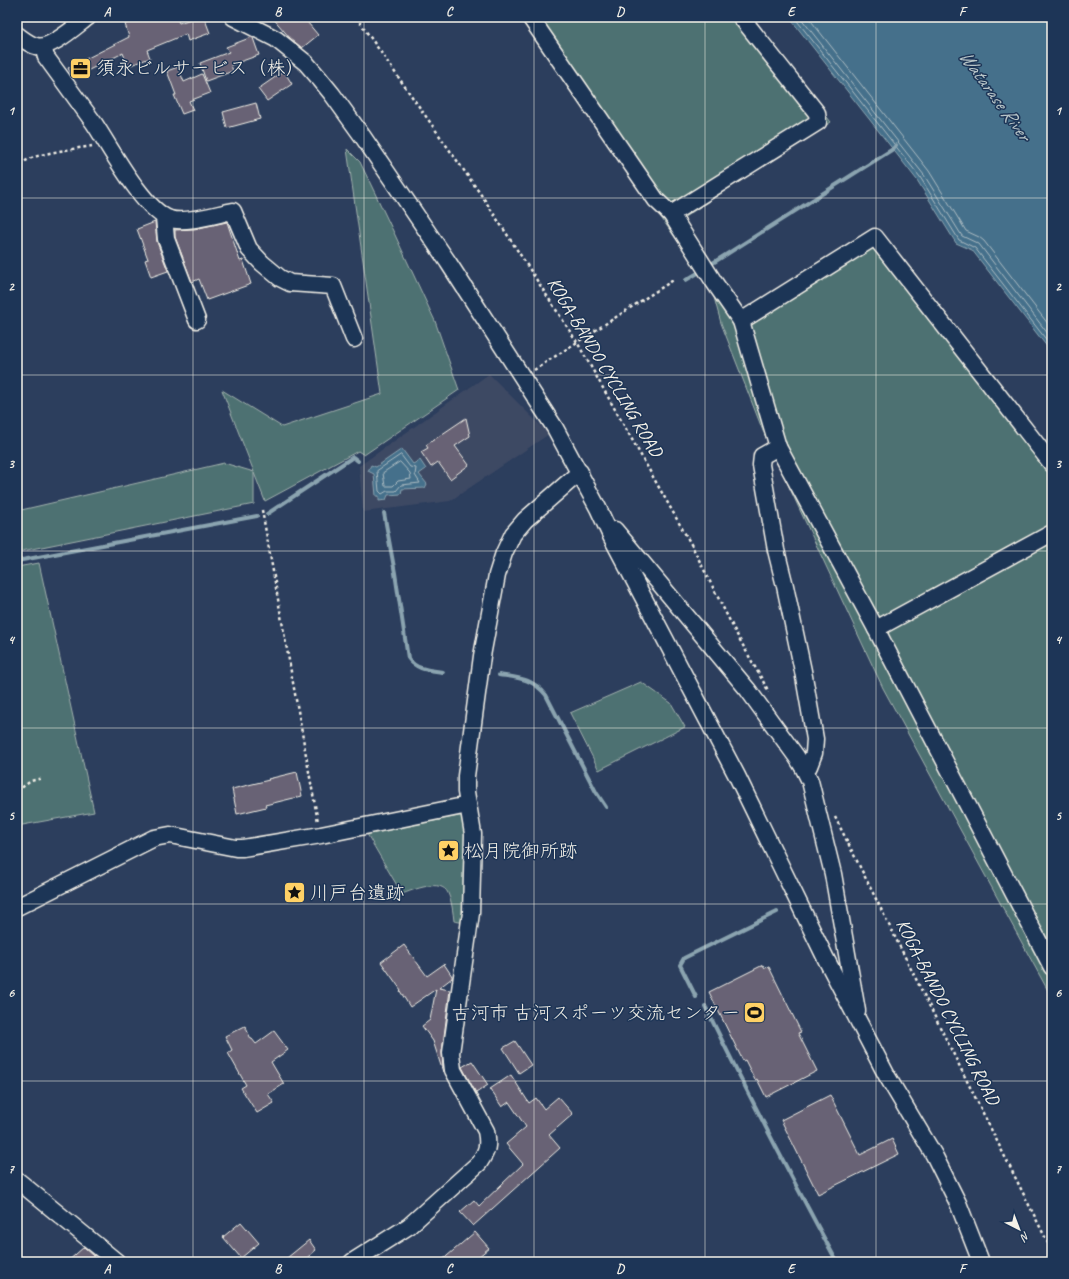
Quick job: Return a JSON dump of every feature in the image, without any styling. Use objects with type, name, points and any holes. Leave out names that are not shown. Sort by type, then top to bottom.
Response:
[{"type":"street","points":[[17,35],[35,46],[43,47],[56,40],[88,17]]},
{"type":"street","points":[[233,17],[276,39],[306,63],[320,78],[363,136],[448,262],[555,428],[580,472],[611,536],[737,776],[823,952],[887,1076],[934,1155],[958,1203],[981,1262]]},
{"type":"street","points":[[530,17],[656,200],[671,214],[714,282],[741,321],[778,447],[876,630],[1052,967]]},
{"type":"street","points":[[671,214],[818,122],[817,113],[741,17]]},
{"type":"street","points":[[43,47],[46,57],[105,140],[133,185],[164,217],[173,220],[189,220],[233,211],[249,249],[262,263],[280,278],[290,283],[333,286],[354,339]]},
{"type":"street","points":[[164,217],[166,239],[197,320]]},
{"type":"street","points":[[741,321],[875,237],[1052,464]]},
{"type":"street","points":[[778,447],[762,456],[761,466],[776,550],[786,586],[815,739],[814,753],[809,766],[803,767]]},
{"type":"street","points":[[358,1260],[409,1226],[479,1163],[486,1153],[488,1142],[486,1131],[453,1070],[451,1052],[471,914],[473,834],[466,792],[466,776],[482,656],[497,575],[504,553],[513,534],[525,520],[580,472]]},
{"type":"street","points":[[598,508],[748,690],[803,767],[810,781],[833,874],[856,997],[859,1021]]},
{"type":"street","points":[[876,630],[1052,533]]},
{"type":"street","points":[[17,907],[154,838],[162,836],[170,835],[236,848],[243,848],[321,835],[468,805]]},
{"type":"street","points":[[17,1180],[117,1262]]},
{"type":"path","name":"KOGA-BANDO CYCLING ROAD","points":[[356,17],[484,199],[577,342],[692,546],[736,633],[771,695]]},
{"type":"path","points":[[17,189],[20,166],[27,159],[36,156],[98,145],[105,140]]},
{"type":"path","points":[[533,370],[674,279]]},
{"type":"path","points":[[262,510],[276,597],[321,835]]},
{"type":"path","points":[[17,791],[31,781],[43,778]]},
{"type":"path","name":"KOGA-BANDO CYCLING ROAD","points":[[834,814],[1052,1251]]},
{"type":"shaded area","points":[[489,374],[549,434],[450,501],[363,512],[359,466]]},
{"type":"green space","points":[[520,17],[747,17],[831,122],[683,218],[739,310],[747,311],[878,230],[1052,451],[1052,998],[883,688],[763,431],[721,323],[712,290]]},
{"type":"green space","points":[[347,149],[360,162],[435,321],[459,390],[364,455],[358,451],[265,501],[254,473],[254,504],[17,552],[17,511],[224,463],[254,472],[222,390],[282,427],[382,394]]},
{"type":"green space","points":[[39,563],[94,812],[17,826],[17,567]]},
{"type":"green space","points":[[641,682],[671,703],[685,727],[599,770],[570,713]]},
{"type":"green space","points":[[464,815],[468,824],[465,923],[454,921],[448,893],[439,886],[426,886],[402,894],[367,834]]},
{"type":"water","name":"Watarase River","points":[[789,17],[1052,17],[1052,353],[972,250],[956,243],[917,180]]},
{"type":"water","points":[[402,449],[413,464],[420,460],[426,469],[419,474],[427,484],[425,488],[402,489],[401,494],[388,495],[386,500],[379,501],[379,496],[376,496],[374,474],[368,471],[371,465],[376,467]]},
{"type":"building","points":[[145,17],[176,17],[179,23],[197,17],[204,17],[210,33],[188,41],[186,34],[147,50],[150,58],[128,66],[123,53],[73,78],[68,68],[129,37],[125,24]]},
{"type":"building","points":[[272,17],[303,17],[318,35],[302,48],[290,38]]},
{"type":"building","points":[[252,37],[259,55],[231,65],[233,71],[206,81],[200,63],[229,52],[226,47]]},
{"type":"building","points":[[178,67],[184,82],[202,74],[210,93],[189,101],[193,110],[182,114],[174,95],[176,95],[167,71]]},
{"type":"building","points":[[284,71],[292,84],[267,101],[258,89]]},
{"type":"building","points":[[256,103],[260,119],[227,128],[223,112]]},
{"type":"building","points":[[155,222],[157,242],[168,271],[151,277],[145,260],[148,259],[137,229]]},
{"type":"building","points":[[227,222],[240,261],[243,260],[251,284],[207,300],[199,279],[192,282],[175,237],[175,230],[194,229]]},
{"type":"building","points":[[466,418],[470,436],[455,446],[469,465],[450,479],[438,462],[431,467],[421,452],[428,448],[426,445]]},
{"type":"building","points":[[297,772],[302,796],[265,805],[266,807],[237,814],[232,789]]},
{"type":"building","points":[[404,945],[427,976],[444,964],[452,976],[452,978],[439,988],[450,990],[442,1052],[443,1072],[433,1041],[422,1026],[430,1020],[436,989],[410,1007],[400,991],[401,990],[381,962]]},
{"type":"building","name":"古河市 古河スポーツ交流センター","points":[[763,965],[765,968],[769,967],[801,1032],[798,1033],[817,1071],[766,1097],[745,1060],[743,1061],[709,992]]},
{"type":"building","points":[[245,1026],[251,1039],[256,1044],[274,1031],[288,1050],[271,1062],[284,1084],[268,1094],[274,1103],[257,1113],[241,1088],[246,1085],[228,1053],[232,1050],[225,1036]]},
{"type":"building","points":[[515,1041],[531,1065],[519,1073],[503,1048]]},
{"type":"building","points":[[472,1061],[488,1085],[476,1093],[462,1067]]},
{"type":"building","points":[[511,1075],[529,1103],[536,1098],[544,1109],[558,1097],[573,1114],[549,1135],[560,1148],[473,1226],[460,1212],[474,1200],[479,1206],[523,1164],[506,1144],[526,1127],[509,1102],[502,1107],[490,1089]]},
{"type":"building","points":[[830,1095],[860,1155],[892,1139],[899,1154],[818,1194],[781,1120]]},
{"type":"building","points":[[241,1222],[259,1243],[241,1258],[223,1237]]},
{"type":"building","points":[[475,1232],[489,1248],[472,1262],[440,1262]]},
{"type":"building","points":[[309,1240],[316,1250],[302,1262],[282,1262]]},
{"type":"building","points":[[84,1247],[94,1256],[86,1262],[67,1262]]},
{"type":"waterway","points":[[708,266],[893,149],[896,145]]},
{"type":"waterway","points":[[686,280],[703,270]]},
{"type":"waterway","points":[[267,514],[353,457],[358,461]]},
{"type":"waterway","points":[[384,513],[408,658],[419,667],[443,672]]},
{"type":"waterway","points":[[17,561],[257,516]]},
{"type":"waterway","points":[[499,675],[519,678],[530,682],[541,689],[546,695],[596,792],[606,807]]},
{"type":"waterway","points":[[696,997],[680,965],[684,958],[777,912]]},
{"type":"waterway","points":[[705,1006],[837,1262]]},
{"type":"place","name":"須永ビルサービス（株）","points":[[81,68]]},
{"type":"place","name":"松月院御所跡","points":[[448,851]]},
{"type":"place","name":"川戸台遺跡","points":[[295,893]]},
{"type":"place","name":"古河市 古河スポーツ交流センター","points":[[755,1013]]}]
